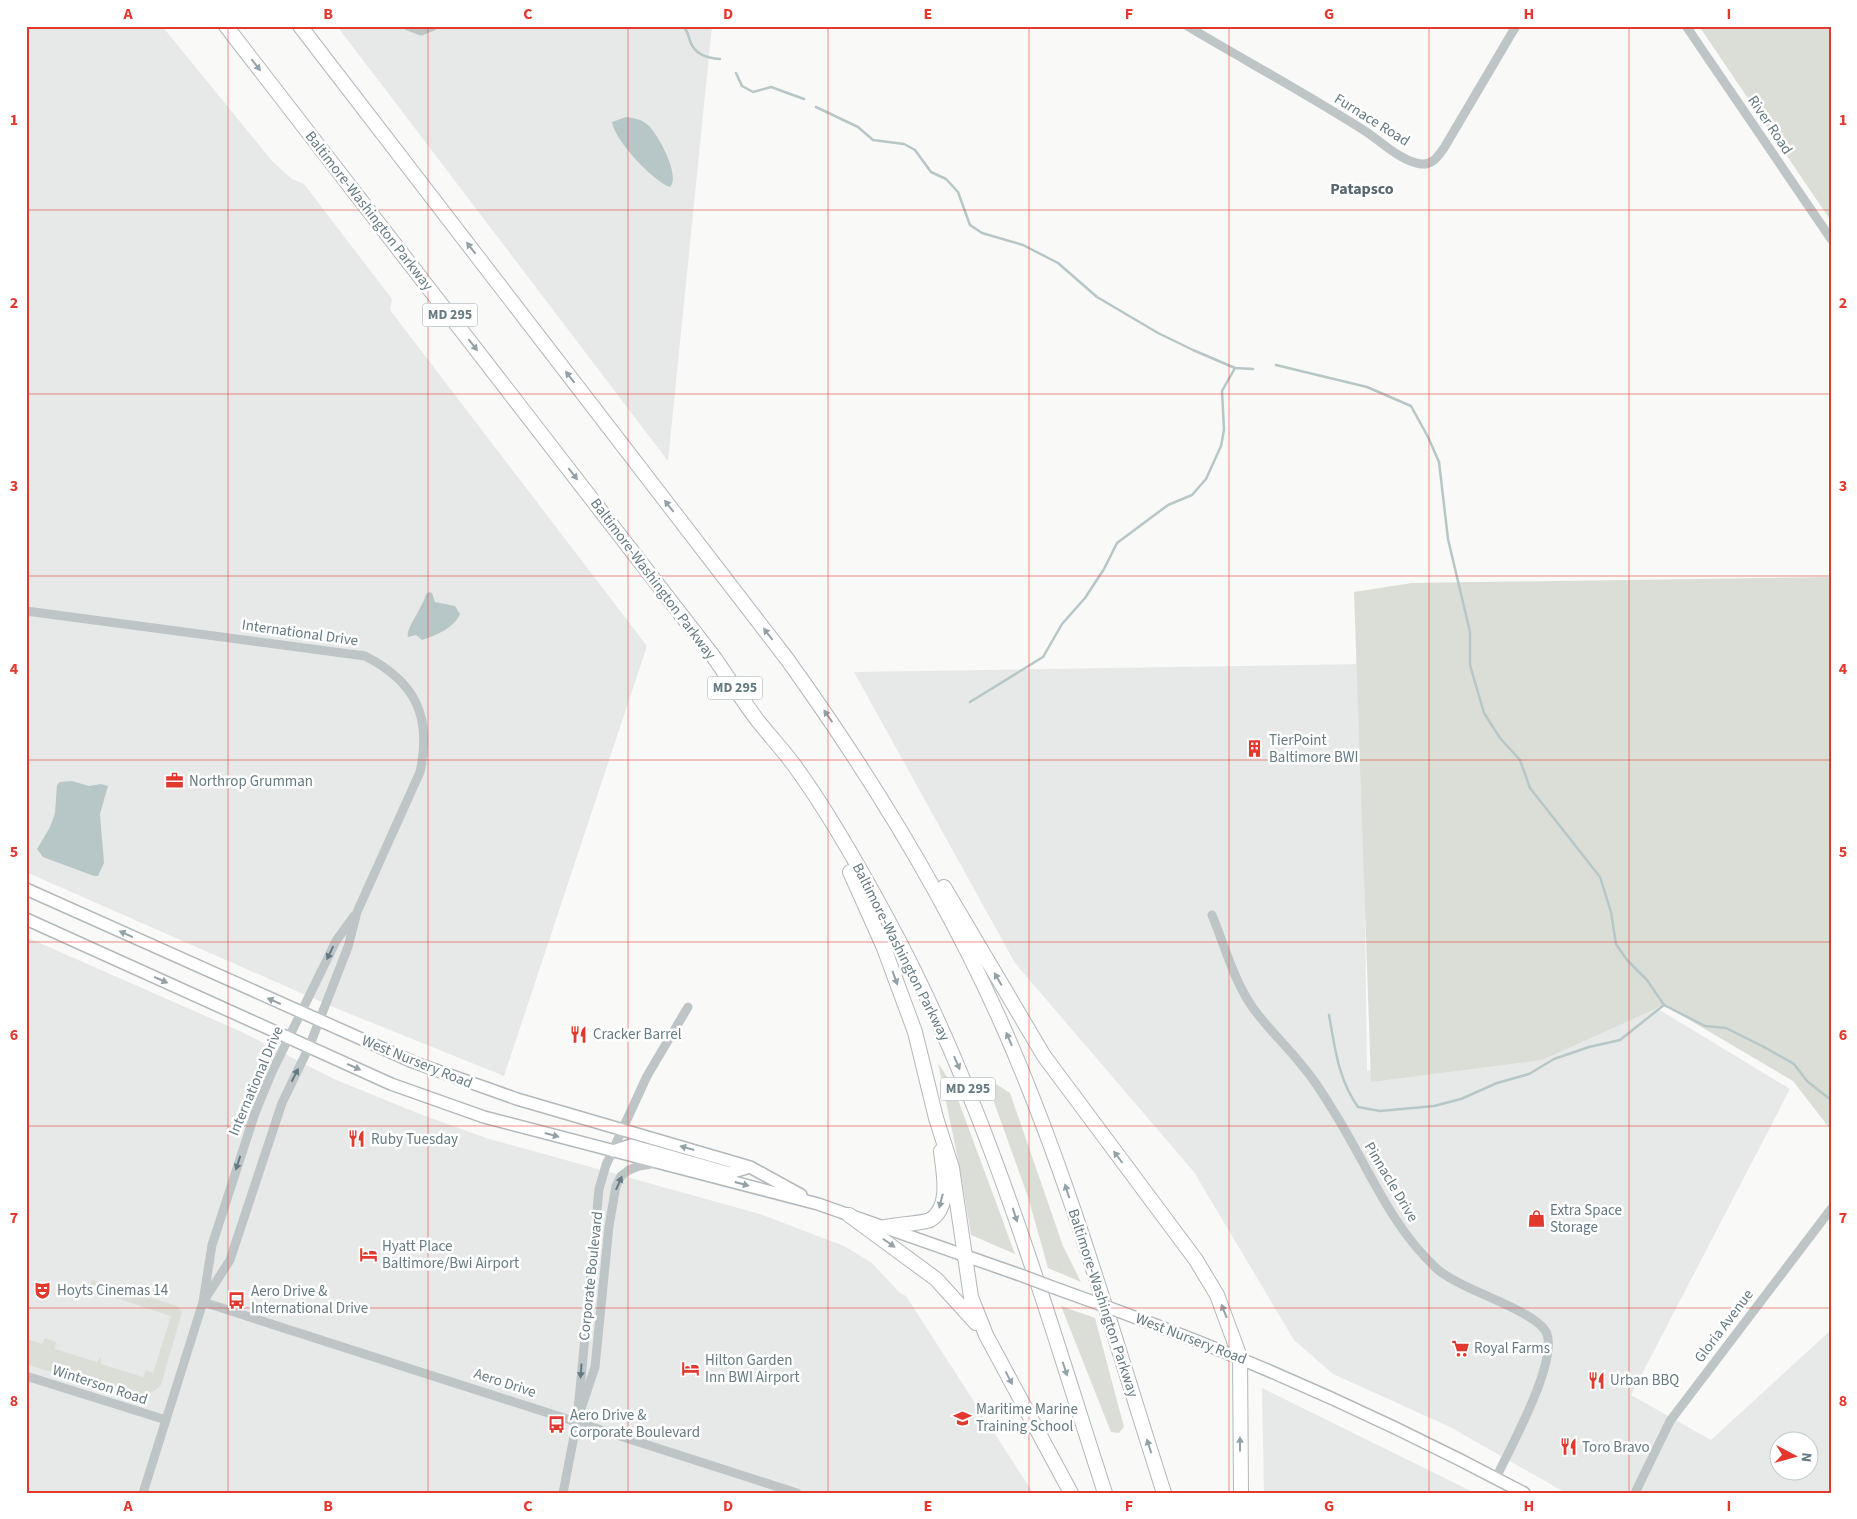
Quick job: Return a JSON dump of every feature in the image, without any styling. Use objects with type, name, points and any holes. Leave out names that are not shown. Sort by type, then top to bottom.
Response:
[{"type":"highway","name":"Baltimore-Washington Parkway","points":[[226,26],[713,656],[757,720],[794,765],[847,849],[888,921],[947,1040],[977,1110],[1006,1190],[1104,1493]]},
{"type":"highway","points":[[290,26],[333,81],[367,113]]},
{"type":"highway","name":"Baltimore-Washington Parkway","points":[[300,26],[788,659],[856,756],[939,896],[976,967],[1026,1082],[1064,1182],[1164,1493]]},
{"type":"highway","points":[[757,720],[840,852],[861,892],[915,1032],[936,1118],[952,1168],[971,1297],[986,1335],[1071,1493]]},
{"type":"highway","points":[[856,756],[904,819],[1044,1056],[1210,1281],[1225,1313],[1240,1357],[1241,1493]]},
{"type":"highway","points":[[884,1227],[929,1220],[939,1212],[945,1186],[936,1118]]},
{"type":"highway","points":[[849,1215],[936,1279],[954,1296],[986,1335]]},
{"type":"main road","name":"West Nursery Road","points":[[26,889],[300,1013],[458,1079],[517,1099],[750,1167],[818,1204]]},
{"type":"main road","name":"West Nursery Road","points":[[26,919],[309,1047],[436,1101],[484,1118],[818,1204],[1023,1276],[1240,1357],[1348,1404],[1524,1493]]},
{"type":"main road","points":[[613,1151],[631,1145],[730,1173],[750,1167]]},
{"type":"street","points":[[408,26],[421,31],[433,26]]},
{"type":"street","name":"Furnace Road","points":[[1187,26],[1365,131],[1399,155],[1424,164],[1431,163],[1444,148],[1516,26]]},
{"type":"street","name":"River Road","points":[[1686,26],[1831,239]]},
{"type":"street","name":"International Drive","points":[[26,611],[365,656],[398,676],[411,693],[421,712],[425,749],[420,772],[357,912],[348,947],[309,1047],[282,1103],[230,1260],[203,1302]]},
{"type":"street","name":"International Drive","points":[[143,1493],[203,1302],[212,1244],[255,1113],[300,1013],[336,941],[357,912]]},
{"type":"street","name":"Pinnacle Drive","points":[[1212,914],[1236,977],[1250,1005],[1315,1082],[1336,1114],[1396,1222],[1436,1268],[1457,1283],[1535,1318],[1547,1334],[1549,1348],[1543,1372],[1496,1478]]},
{"type":"street","name":"Corporate Boulevard","points":[[563,1493],[577,1421],[599,1189],[606,1165],[647,1076],[688,1007]]},
{"type":"street","name":"Corporate Boulevard","points":[[577,1421],[595,1367],[609,1226],[616,1186],[621,1176],[628,1170],[639,1166],[661,1163]]},
{"type":"street","name":"Gloria Avenue","points":[[1635,1493],[1670,1421],[1831,1209]]},
{"type":"street","name":"Aero Drive","points":[[203,1302],[798,1493]]},
{"type":"street","name":"Winterson Road","points":[[26,1376],[166,1420]]},
{"type":"shaded area","name":"Northrop Grumman","points":[[26,26],[162,26],[273,162],[292,179],[304,184],[392,299],[390,310],[647,646],[504,1076],[333,1007],[26,872]]},
{"type":"shaded area","points":[[337,26],[712,26],[668,461]]},
{"type":"shaded area","points":[[1699,26],[1831,26],[1831,221]]},
{"type":"shaded area","points":[[626,117],[645,123],[657,137],[671,165],[673,182],[670,187],[663,184],[645,169],[627,149],[614,130],[612,122]]},
{"type":"shaded area","points":[[1831,577],[1831,1130],[1793,1081],[1664,1005],[1542,1060],[1371,1082],[1354,592],[1412,583]]},
{"type":"shaded area","points":[[432,593],[435,602],[455,606],[460,614],[454,623],[433,636],[422,640],[416,635],[408,637],[412,623],[426,594]]},
{"type":"shaded area","points":[[1362,664],[1367,1071],[1645,1001],[1790,1089],[1631,1395],[1711,1440],[1831,1330],[1831,1493],[1566,1493],[1450,1427],[1333,1374],[1294,1340],[1194,1172],[1015,963],[854,672]]},
{"type":"shaded area","points":[[72,781],[89,786],[101,784],[108,786],[100,814],[104,863],[98,876],[43,857],[37,849],[50,827],[55,813],[57,785],[60,782]]},
{"type":"shaded area","points":[[26,937],[242,1032],[334,1079],[420,1114],[486,1138],[760,1214],[844,1246],[872,1263],[900,1293],[906,1296],[1033,1493],[26,1493]]},
{"type":"shaded area","points":[[938,1063],[953,1086],[1015,1254],[971,1235],[960,1169]]},
{"type":"shaded area","points":[[985,1077],[1010,1093],[1063,1246],[1081,1282],[1048,1268],[1028,1197]]},
{"type":"shaded area","points":[[92,1280],[177,1306],[182,1312],[161,1385],[152,1392],[133,1397],[26,1364],[26,1339],[42,1344],[45,1338],[56,1342],[55,1349],[97,1362],[101,1357],[101,1364],[143,1377],[146,1370],[153,1373],[171,1316],[89,1289]]},
{"type":"shaded area","points":[[1061,1306],[1095,1318],[1124,1427],[1119,1433],[1111,1432]]},
{"type":"shaded area","points":[[1262,1388],[1475,1493],[1264,1493]]},
{"type":"waterway","points":[[683,26],[687,31],[692,46],[698,53],[706,57],[720,59]]},
{"type":"waterway","points":[[736,73],[742,86],[753,92],[771,87],[804,99]]},
{"type":"waterway","points":[[816,107],[858,127],[873,140],[904,144],[915,150],[931,172],[946,179],[958,192],[970,225],[982,233],[1023,245],[1058,263],[1097,297],[1158,333],[1235,368],[1253,369]]},
{"type":"waterway","points":[[1276,365],[1367,387],[1411,406],[1439,462],[1448,539],[1470,632],[1470,665],[1484,713],[1500,738],[1520,760],[1530,788],[1600,877],[1611,912],[1616,944],[1627,960],[1647,980],[1664,1005],[1705,1026],[1726,1028],[1794,1064],[1807,1081],[1831,1100]]},
{"type":"waterway","points":[[970,702],[1043,657],[1062,624],[1085,598],[1104,569],[1117,543],[1168,505],[1192,495],[1206,479],[1221,446],[1224,430],[1222,391],[1235,368]]},
{"type":"waterway","points":[[1329,1015],[1338,1063],[1351,1096],[1358,1107],[1380,1111],[1434,1106],[1461,1099],[1497,1083],[1529,1074],[1554,1059],[1589,1047],[1620,1040],[1664,1005]]},
{"type":"place","name":"TierPoint Baltimore BWI","points":[[1255,749]]},
{"type":"place","name":"Northrop Grumman","points":[[175,781]]},
{"type":"place","name":"Cracker Barrel","points":[[579,1034]]},
{"type":"place","name":"Ruby Tuesday","points":[[357,1139]]},
{"type":"place","name":"Extra Space Storage","points":[[1536,1219]]},
{"type":"place","name":"Hyatt Place Baltimore/Bwi Airport","points":[[368,1255]]},
{"type":"place","name":"Hoyts Cinemas 14","points":[[43,1290]]},
{"type":"place","name":"Aero Drive & International Drive","points":[[237,1300]]},
{"type":"place","name":"Royal Farms","points":[[1460,1348]]},
{"type":"place","name":"Hilton Garden Inn BWI Airport","points":[[691,1369]]},
{"type":"place","name":"Urban BBQ","points":[[1596,1380]]},
{"type":"place","name":"Maritime Marine Training School","points":[[962,1418]]},
{"type":"place","name":"Aero Drive & Corporate Boulevard","points":[[556,1424]]},
{"type":"place","name":"Toro Bravo","points":[[1568,1447]]},
{"type":"district","name":"Patapsco","points":[[1362,189]]}]
